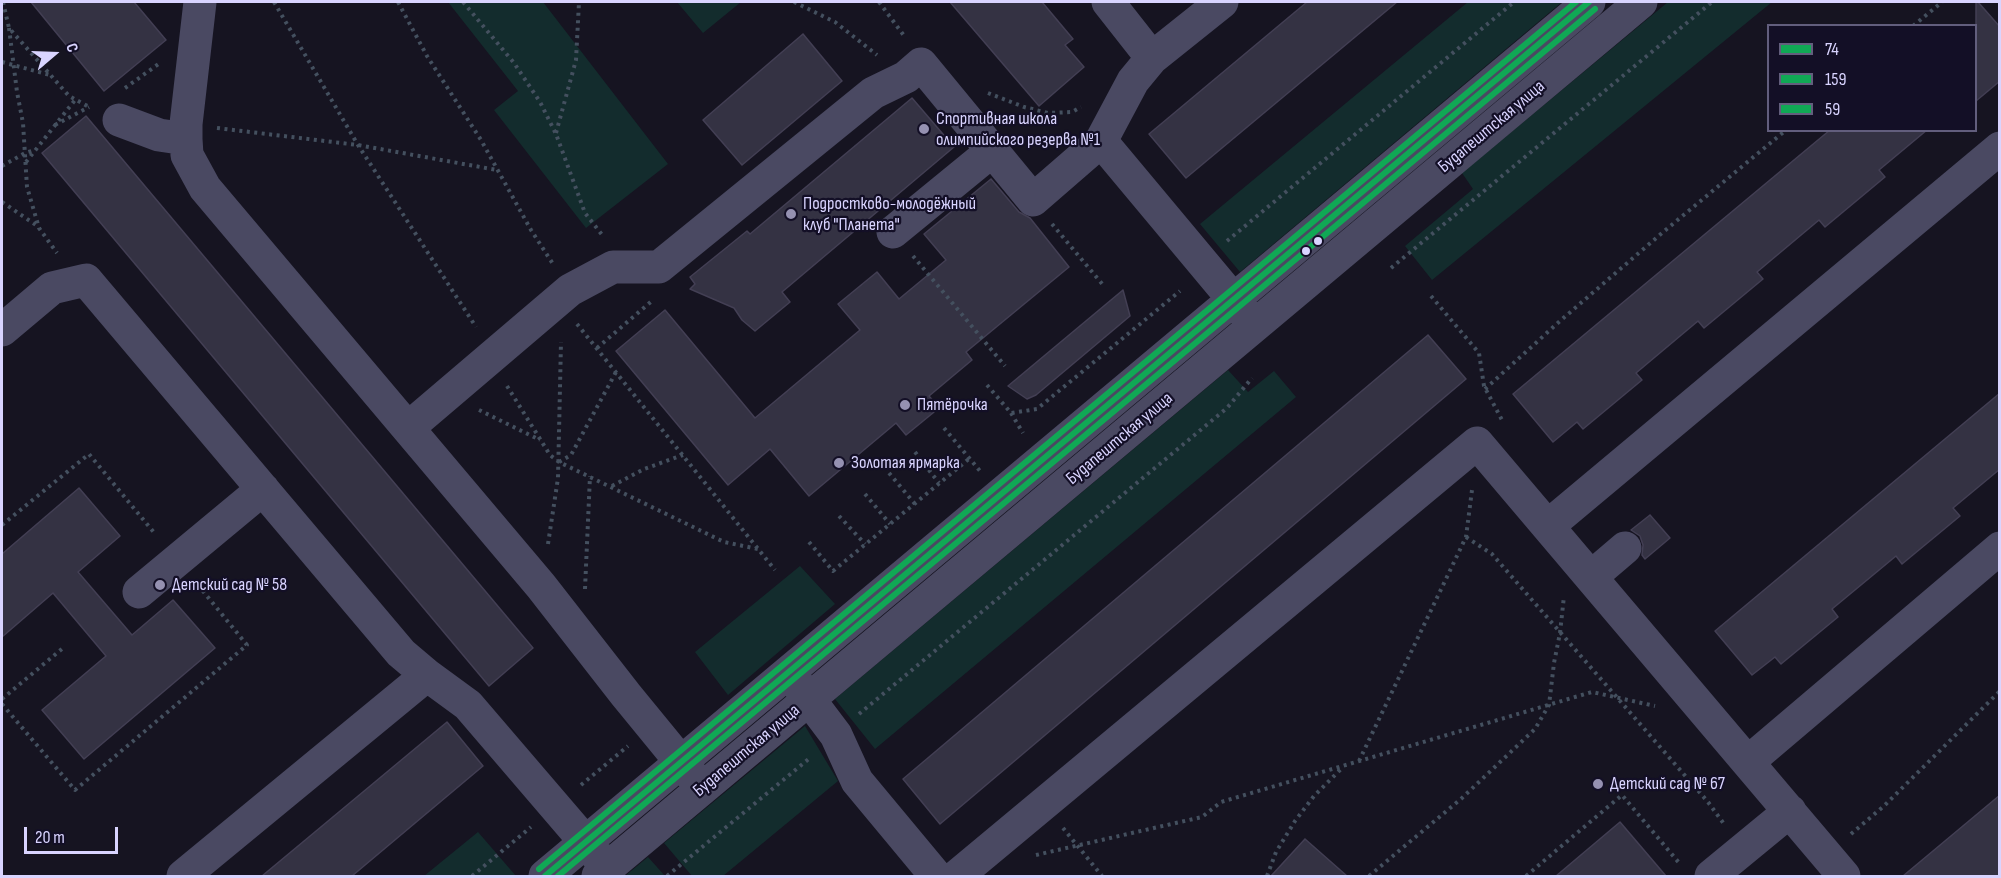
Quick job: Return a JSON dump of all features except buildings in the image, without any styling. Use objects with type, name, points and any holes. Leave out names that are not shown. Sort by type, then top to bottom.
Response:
[{"type":"street","points":[[200,2],[186,139],[188,155],[205,188],[541,586],[702,789]]},
{"type":"street","points":[[1108,2],[1152,58]]},
{"type":"street","points":[[408,428],[447,394],[488,345],[564,295],[613,267],[659,267],[873,93],[922,75],[992,151],[1033,200],[1101,141],[1133,81],[1152,58],[1222,2]]},
{"type":"street","name":"Будапештская улица","points":[[545,876],[1589,2]]},
{"type":"street","name":"Будапештская улица","points":[[603,872],[1641,2]]},
{"type":"street","points":[[113,104],[159,135],[186,139]]},
{"type":"street","points":[[1101,141],[1255,326]]},
{"type":"street","points":[[1548,526],[2000,148]]},
{"type":"street","points":[[893,232],[992,151]]},
{"type":"street","points":[[2,330],[52,288],[86,280],[401,653],[468,705],[586,842],[603,872]]},
{"type":"street","points":[[957,876],[1477,443],[1844,876]]},
{"type":"street","points":[[139,592],[263,489]]},
{"type":"street","points":[[1582,566],[1625,548]]},
{"type":"street","points":[[1748,762],[2000,548]]},
{"type":"street","points":[[788,672],[836,735],[857,781],[936,876]]},
{"type":"street","points":[[183,876],[388,694],[427,675]]},
{"type":"street","points":[[1697,872],[1743,849],[1790,811]]},
{"type":"path","points":[[3,2],[23,123],[27,187],[39,228],[62,261],[80,281]]},
{"type":"path","points":[[274,2],[358,145],[488,345],[498,371],[550,455],[559,462],[724,542],[758,549]]},
{"type":"path","points":[[398,2],[428,56],[481,140],[564,295],[597,348],[774,570]]},
{"type":"path","points":[[463,2],[514,63],[540,102],[556,134],[585,213]]},
{"type":"path","points":[[556,134],[576,60],[579,2]]},
{"type":"path","points":[[794,2],[835,22],[922,75],[984,91],[1024,107],[1048,112],[1072,112],[1090,103]]},
{"type":"path","points":[[879,2],[902,32],[922,75]]},
{"type":"path","points":[[1202,262],[1514,2]]},
{"type":"path","points":[[1391,268],[1712,2]]},
{"type":"path","points":[[1915,24],[1942,2]]},
{"type":"path","points":[[9,28],[69,96],[90,107],[113,104]]},
{"type":"path","points":[[55,125],[90,107],[113,104],[142,77],[196,34]]},
{"type":"path","points":[[2,62],[50,75]]},
{"type":"path","points":[[25,163],[75,100]]},
{"type":"path","points":[[216,128],[358,145],[497,171]]},
{"type":"path","points":[[1485,389],[1645,248],[1784,132]]},
{"type":"path","points":[[2,166],[35,150]]},
{"type":"path","points":[[1033,200],[1103,285]]},
{"type":"path","points":[[2,202],[39,228]]},
{"type":"path","points":[[893,232],[1005,366]]},
{"type":"path","points":[[1011,413],[1037,409],[1180,291]]},
{"type":"path","points":[[541,586],[558,478],[561,322],[564,295]]},
{"type":"path","points":[[1431,296],[1479,353],[1485,389],[1505,424]]},
{"type":"path","points":[[597,348],[656,298]]},
{"type":"path","points":[[559,462],[571,455],[616,372]]},
{"type":"path","points":[[852,720],[1227,408],[1252,378]]},
{"type":"path","points":[[987,386],[1011,413],[1025,436]]},
{"type":"path","points":[[447,394],[541,440]]},
{"type":"path","points":[[1358,762],[1466,537],[1477,443],[1499,415]]},
{"type":"path","points":[[944,428],[981,472],[990,465]]},
{"type":"path","points":[[915,452],[939,483]]},
{"type":"path","points":[[2,525],[89,454],[247,645],[75,790],[2,704]]},
{"type":"path","points":[[612,486],[644,469],[683,455]]},
{"type":"path","points":[[808,542],[833,571],[970,458]]},
{"type":"path","points":[[889,474],[915,504]]},
{"type":"path","points":[[583,640],[590,476]]},
{"type":"path","points":[[865,494],[890,524]]},
{"type":"path","points":[[839,516],[865,544]]},
{"type":"path","points":[[1466,537],[1492,554],[1708,802],[1743,849]]},
{"type":"path","points":[[1369,876],[1462,798],[1535,729],[1549,705],[1563,597],[1582,566]]},
{"type":"path","points":[[2,699],[63,648]]},
{"type":"path","points":[[1843,841],[1892,799],[2000,691]]},
{"type":"path","points":[[1033,855],[1202,817],[1221,802],[1592,692],[1658,707]]},
{"type":"path","points":[[667,876],[820,750]]},
{"type":"path","points":[[1267,876],[1276,852],[1295,821],[1314,796],[1344,766]]},
{"type":"path","points":[[1526,876],[1622,795],[1697,872]]},
{"type":"path","points":[[1044,805],[1102,876]]},
{"type":"path","points":[[472,876],[498,855]]},
{"type":"green space","points":[[448,2],[543,2],[668,164],[586,228],[494,110],[518,91]]},
{"type":"green space","points":[[677,2],[741,2],[703,33]]},
{"type":"green space","points":[[1468,2],[1562,2],[1240,272],[1200,224]]},
{"type":"green space","points":[[1668,2],[1772,2],[1432,280],[1405,246],[1473,189],[1462,173]]},
{"type":"green space","points":[[1228,370],[1248,392],[1274,371],[1296,397],[875,749],[835,699]]},
{"type":"green space","points":[[800,566],[835,604],[728,695],[695,652]]},
{"type":"green space","points":[[805,726],[838,781],[723,876],[692,876],[664,843]]},
{"type":"green space","points":[[478,832],[516,876],[424,876]]},
{"type":"green space","points":[[648,857],[665,876],[625,876]]},
{"type":"transit line","name":"59","points":[[539,869],[1576,2]]},
{"type":"transit line","name":"74","points":[[545,876],[1589,2]]},
{"type":"transit line","name":"159","points":[[558,876],[1595,9]]},
{"type":"place","name":"Спортивная школа олимпийского резерва №1","points":[[924,129]]},
{"type":"place","name":"Подростково-молодёжный клуб \"Планета\"","points":[[791,214]]},
{"type":"place","name":"Пятёрочка","points":[[905,405]]},
{"type":"place","name":"Золотая ярмарка","points":[[839,463]]},
{"type":"place","name":"Детский сад № 58","points":[[160,585]]},
{"type":"place","name":"Детский сад № 67","points":[[1598,784]]}]
